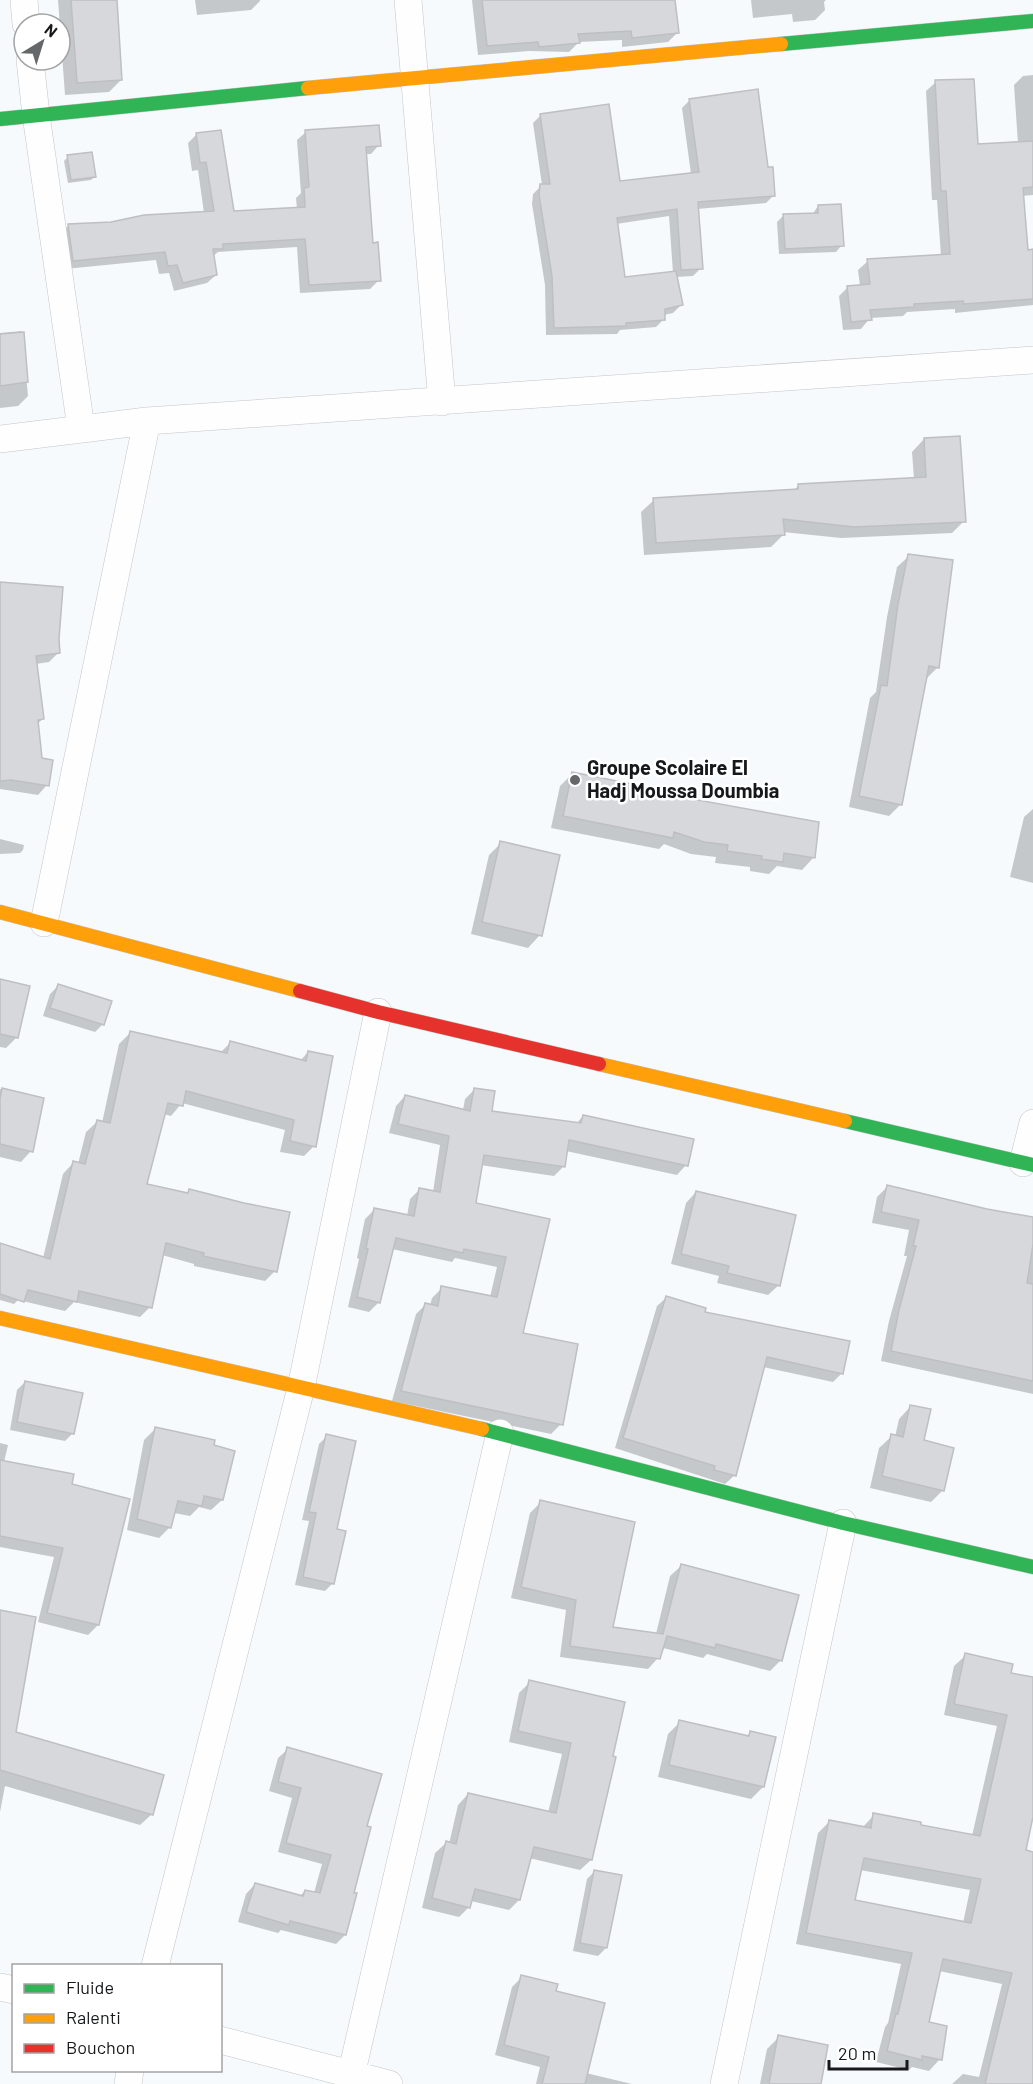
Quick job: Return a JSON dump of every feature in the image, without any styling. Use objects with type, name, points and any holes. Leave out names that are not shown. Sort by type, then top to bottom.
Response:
[{"type":"street","points":[[408,0],[442,402]]},
{"type":"street","points":[[0,118],[416,77],[1033,21]]},
{"type":"street","points":[[31,72],[81,428]]},
{"type":"street","points":[[0,439],[147,421],[1033,360]]},
{"type":"street","points":[[44,923],[147,421]]},
{"type":"street","points":[[0,912],[378,1012],[1028,1164],[1033,1123]]},
{"type":"street","points":[[155,1964],[301,1388],[378,1012]]},
{"type":"street","points":[[0,1318],[500,1433],[843,1523],[1033,1567]]},
{"type":"street","points":[[350,2079],[500,1433]]},
{"type":"street","points":[[724,2084],[843,1523]]},
{"type":"street","points":[[222,2041],[350,2079],[389,2084]]},
{"type":"building","points":[[71,0],[117,0],[122,80],[77,83]]},
{"type":"building","points":[[482,0],[675,0],[679,33],[632,38],[631,31],[578,34],[580,43],[539,47],[538,42],[487,46]]},
{"type":"building","points":[[974,79],[978,144],[1033,141],[1033,187],[1023,188],[1028,250],[1033,249],[1033,299],[964,304],[963,301],[914,304],[914,307],[870,310],[872,320],[851,322],[847,286],[870,284],[867,259],[950,254],[946,191],[941,191],[935,80]]},
{"type":"building","points":[[758,89],[768,167],[773,167],[775,196],[698,202],[703,269],[681,270],[677,209],[617,218],[625,277],[676,271],[683,305],[665,309],[665,320],[626,323],[626,326],[554,328],[552,276],[539,195],[540,184],[550,184],[540,114],[609,104],[620,181],[699,172],[689,99]]},
{"type":"building","points":[[379,125],[381,146],[366,147],[373,243],[378,242],[381,281],[309,285],[305,239],[223,244],[223,249],[213,249],[217,275],[183,283],[177,265],[168,266],[165,252],[73,261],[68,224],[111,222],[144,215],[214,211],[206,162],[200,163],[196,133],[221,130],[234,211],[305,207],[304,188],[309,187],[305,130]]},
{"type":"building","points":[[92,152],[96,177],[71,180],[67,155]]},
{"type":"building","points":[[841,204],[844,246],[785,249],[783,214],[818,213],[818,205]]},
{"type":"building","points":[[24,332],[28,382],[0,386],[0,334]]},
{"type":"building","points":[[960,436],[966,522],[854,527],[783,519],[785,535],[656,543],[653,498],[798,489],[798,484],[926,477],[924,438]]},
{"type":"building","points":[[908,554],[953,560],[939,668],[929,666],[902,805],[859,796],[881,685],[887,686],[898,604]]},
{"type":"building","points":[[0,582],[63,587],[60,653],[36,656],[44,719],[38,720],[42,758],[53,760],[49,786],[11,780],[0,781]]},
{"type":"building","points":[[572,772],[682,794],[681,797],[819,822],[815,858],[784,853],[783,862],[761,859],[762,856],[727,851],[728,845],[704,842],[674,832],[673,838],[563,816]]},
{"type":"building","points":[[500,841],[560,855],[542,936],[482,922]]},
{"type":"building","points":[[0,979],[30,986],[18,1038],[0,1034]]},
{"type":"building","points":[[58,984],[112,1001],[104,1025],[50,1008]]},
{"type":"building","points":[[130,1031],[227,1053],[230,1041],[306,1061],[308,1051],[333,1056],[316,1147],[290,1141],[294,1120],[186,1091],[183,1106],[168,1103],[147,1184],[188,1193],[189,1189],[290,1212],[277,1272],[203,1256],[204,1253],[166,1243],[152,1308],[79,1291],[77,1302],[28,1290],[24,1302],[0,1294],[0,1243],[50,1259],[73,1161],[85,1164],[97,1120],[110,1123]]},
{"type":"building","points":[[2,1088],[44,1098],[33,1152],[0,1144]]},
{"type":"building","points":[[474,1088],[495,1091],[492,1111],[581,1123],[583,1115],[694,1139],[688,1166],[569,1140],[565,1167],[484,1155],[476,1203],[550,1219],[523,1333],[578,1344],[563,1425],[401,1391],[425,1303],[438,1306],[441,1286],[497,1297],[506,1257],[464,1249],[463,1253],[396,1238],[380,1303],[357,1297],[374,1208],[414,1216],[419,1188],[440,1192],[449,1136],[398,1124],[405,1095],[470,1111]]},
{"type":"building","points":[[887,1185],[987,1209],[1033,1217],[1033,1244],[1027,1283],[1033,1284],[1033,1381],[891,1351],[916,1246],[913,1246],[919,1220],[881,1212]]},
{"type":"building","points":[[696,1191],[796,1215],[780,1286],[727,1273],[729,1266],[681,1254]]},
{"type":"building","points":[[666,1296],[706,1308],[705,1312],[850,1341],[843,1374],[767,1357],[736,1476],[714,1470],[715,1466],[623,1438]]},
{"type":"building","points":[[25,1381],[83,1393],[74,1434],[17,1422]]},
{"type":"building","points":[[910,1405],[931,1409],[924,1440],[954,1448],[944,1491],[882,1476],[891,1434],[903,1437]]},
{"type":"building","points":[[155,1427],[215,1440],[214,1445],[235,1451],[223,1500],[204,1496],[202,1506],[178,1501],[171,1528],[137,1519]]},
{"type":"building","points":[[326,1434],[356,1441],[337,1529],[346,1531],[334,1584],[303,1577],[316,1513],[309,1512]]},
{"type":"building","points":[[0,1460],[74,1474],[72,1484],[130,1499],[99,1625],[47,1613],[63,1548],[0,1536]]},
{"type":"building","points":[[540,1500],[635,1522],[613,1627],[663,1634],[681,1564],[799,1595],[782,1661],[716,1644],[715,1648],[667,1636],[660,1659],[570,1646],[576,1600],[521,1587]]},
{"type":"building","points":[[0,1610],[36,1617],[16,1732],[164,1775],[153,1815],[0,1770]]},
{"type":"building","points":[[965,1653],[1013,1664],[1011,1673],[1033,1677],[1033,1817],[1026,1850],[1033,1852],[1033,2084],[985,2084],[1012,1973],[943,1959],[929,2022],[947,2026],[942,2060],[922,2056],[922,2060],[887,2051],[912,1953],[806,1933],[829,1820],[871,1828],[873,1813],[980,1836],[1007,1715],[954,1704]],"holes":[[[864,1858],[981,1879],[971,1923],[855,1900]]]},
{"type":"building","points":[[529,1680],[625,1702],[613,1756],[616,1757],[592,1860],[534,1847],[520,1900],[475,1889],[470,1908],[432,1898],[446,1841],[456,1844],[468,1793],[556,1813],[571,1743],[518,1731]]},
{"type":"building","points":[[679,1720],[749,1736],[750,1731],[776,1737],[764,1787],[669,1765]]},
{"type":"building","points":[[287,1747],[382,1774],[367,1826],[371,1827],[346,1935],[290,1921],[289,1925],[246,1912],[255,1883],[303,1896],[305,1890],[320,1893],[331,1855],[286,1843],[301,1788],[278,1782]]},
{"type":"building","points":[[594,1870],[622,1875],[607,1948],[580,1943]]},
{"type":"building","points":[[521,1975],[558,1984],[556,1991],[605,2003],[585,2084],[542,2084],[549,2057],[504,2045]]},
{"type":"building","points":[[778,2035],[828,2045],[821,2084],[769,2084]]},
{"type":"traffic: fast","points":[[781,44],[1033,21]]},
{"type":"traffic: fast","points":[[0,119],[308,88]]},
{"type":"traffic: fast","points":[[845,1121],[1033,1165]]},
{"type":"traffic: fast","points":[[482,1429],[843,1523],[1033,1567]]},
{"type":"traffic: slow","points":[[308,88],[781,44]]},
{"type":"traffic: slow","points":[[0,912],[300,991]]},
{"type":"traffic: slow","points":[[599,1064],[845,1121]]},
{"type":"traffic: slow","points":[[0,1318],[482,1429]]},
{"type":"traffic: jam","points":[[300,991],[378,1012],[599,1064]]},
{"type":"place","name":"Groupe Scolaire El Hadj Moussa Doumbia","points":[[575,780]]}]
